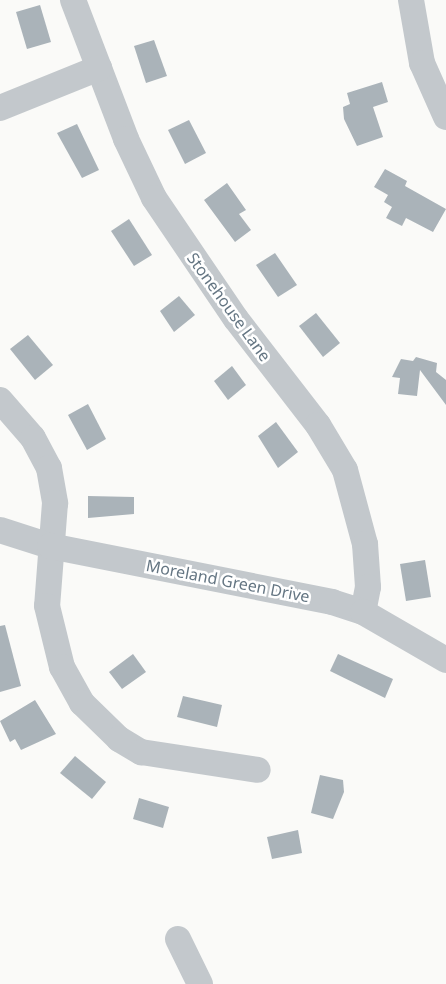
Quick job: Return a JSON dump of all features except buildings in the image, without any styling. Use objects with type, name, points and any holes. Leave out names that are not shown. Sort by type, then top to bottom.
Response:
[{"type":"street","name":"Stonehouse Lane","points":[[73,0],[138,168],[163,213],[318,426],[345,470],[367,558],[363,612]]},
{"type":"street","points":[[411,0],[422,63],[446,117]]},
{"type":"street","points":[[0,108],[99,68]]},
{"type":"street","points":[[0,400],[33,438],[50,468],[55,503],[46,583],[50,626],[62,667],[82,703],[119,738],[141,752],[258,770]]},
{"type":"street","name":"Moreland Green Drive","points":[[0,530],[50,546],[299,594],[363,612],[446,660]]},
{"type":"street","points":[[178,939],[200,984]]}]
